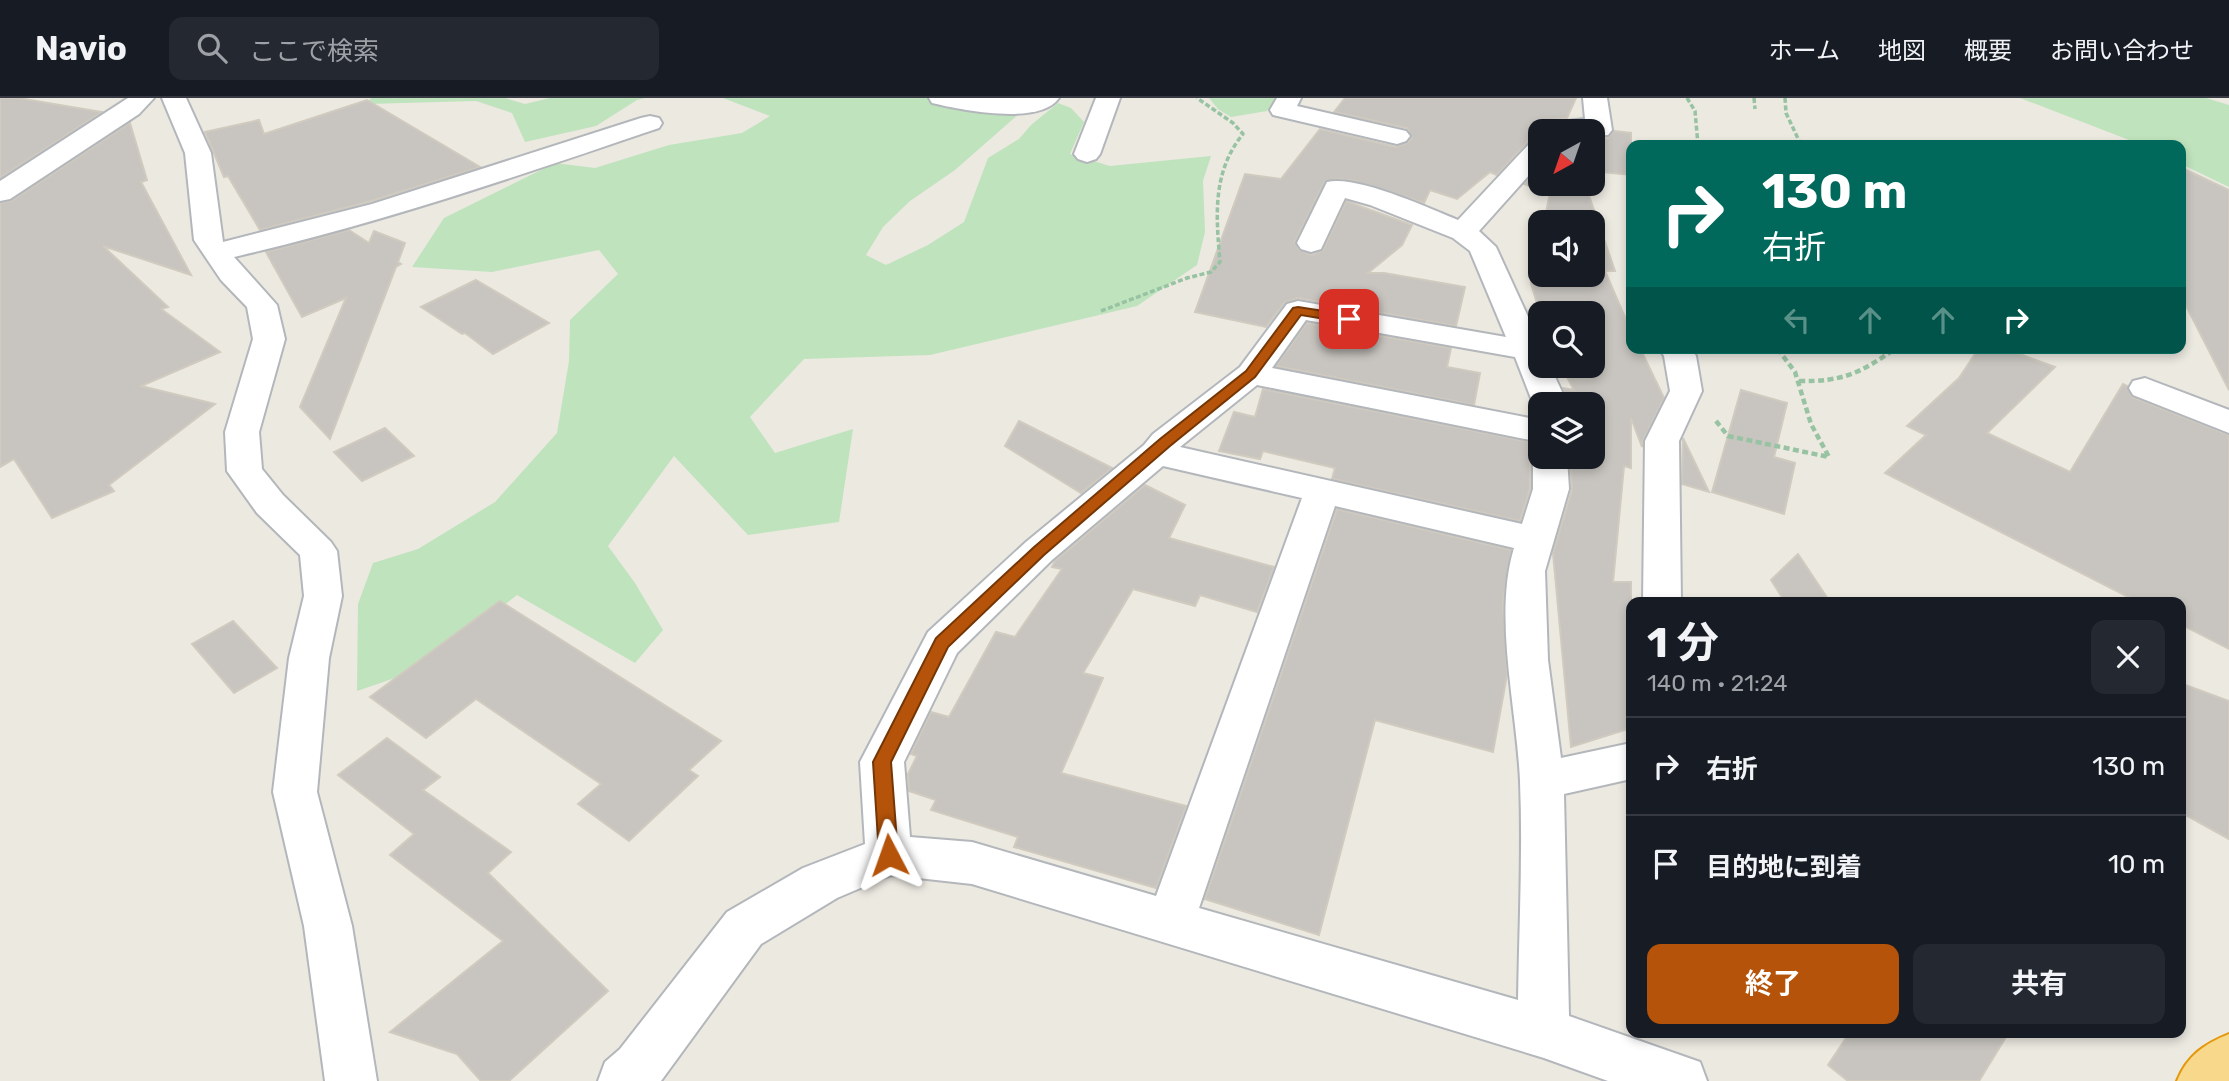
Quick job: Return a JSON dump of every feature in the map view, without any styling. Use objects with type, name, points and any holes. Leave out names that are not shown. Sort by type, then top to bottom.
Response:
[{"type":"highway","points":[[2203,1081],[2229,1060]]},
{"type":"street","points":[[0,193],[78,144],[142,98]]},
{"type":"street","points":[[174,98],[198,153],[208,240],[231,274],[262,306],[270,339],[242,432],[246,471],[270,504],[318,551],[323,596],[309,658],[295,792],[328,926],[351,1081]]},
{"type":"street","points":[[942,98],[986,106],[1031,105],[1047,98]]},
{"type":"street","points":[[1087,154],[1108,98]]},
{"type":"street","points":[[1289,98],[1282,110],[1397,136]]},
{"type":"street","points":[[1595,98],[1598,119]]},
{"type":"street","points":[[217,252],[292,236],[440,194],[650,123]]},
{"type":"street","points":[[1463,232],[1528,160]]},
{"type":"street","points":[[1311,243],[1336,188],[1380,199],[1463,232],[1482,247],[1528,350]]},
{"type":"street","points":[[889,855],[882,762],[942,643],[1039,551],[1156,453],[1165,442],[1251,374],[1298,310],[1528,350]]},
{"type":"street","points":[[1662,597],[1662,441],[1686,391],[1679,354]]},
{"type":"street","points":[[1251,374],[1528,429]]},
{"type":"street","points":[[2145,388],[2229,422]]},
{"type":"street","points":[[1156,453],[1536,540]]},
{"type":"street","points":[[1544,1033],[1542,781],[1528,660],[1526,571],[1551,489],[1550,469]]},
{"type":"street","points":[[1170,922],[1322,491]]},
{"type":"street","points":[[1542,781],[1626,762]]},
{"type":"street","points":[[624,1081],[639,1067],[744,928],[820,883],[889,855],[972,863],[1544,1033],[1681,1081]]},
{"type":"path","points":[[1101,311],[1187,278],[1212,272],[1220,261],[1216,197],[1226,160],[1233,144],[1243,134],[1238,126],[1208,110],[1197,98]]},
{"type":"path","points":[[1687,98],[1695,111],[1698,140]]},
{"type":"path","points":[[1754,98],[1755,109]]},
{"type":"path","points":[[1785,98],[1786,113],[1799,140]]},
{"type":"path","points":[[1686,386],[1700,394],[1708,410],[1728,436],[1829,457],[1811,424],[1799,381],[1781,354]]},
{"type":"path","points":[[1799,381],[1827,382],[1865,372],[1888,354]]},
{"type":"green space","points":[[371,98],[505,98],[525,104],[550,98],[645,98],[637,100],[596,126],[525,142],[512,113],[476,101],[367,104]]},
{"type":"green space","points":[[723,98],[1037,98],[955,170],[910,201],[883,227],[866,255],[886,265],[928,245],[964,222],[988,158],[1019,139],[1031,125],[1058,103],[1071,108],[1084,122],[1070,154],[1110,166],[1211,156],[1203,181],[1205,232],[1197,265],[1137,306],[930,355],[804,359],[750,417],[775,453],[853,429],[839,522],[748,535],[674,456],[608,546],[635,583],[663,630],[635,663],[517,595],[421,669],[357,691],[358,604],[373,563],[418,549],[495,502],[557,433],[569,361],[570,320],[618,274],[599,250],[492,272],[412,267],[444,218],[555,163],[595,168],[669,145],[742,133],[770,116]]},
{"type":"green space","points":[[1209,98],[1277,98],[1267,111],[1231,117],[1218,109]]},
{"type":"green space","points":[[2020,98],[2206,98],[2229,105],[2229,187],[2186,166],[2186,140],[2129,140]]},
{"type":"building","points":[[0,98],[18,98],[102,112],[0,178]]},
{"type":"building","points":[[1345,98],[1576,98],[1567,118],[1528,119],[1528,141],[1497,175],[1490,172],[1457,199],[1430,190],[1424,203],[1356,181],[1325,181],[1295,242],[1299,250],[1312,255],[1323,250],[1346,201],[1412,225],[1402,245],[1368,273],[1384,273],[1465,287],[1456,326],[1298,298],[1285,302],[1266,327],[1195,312],[1245,174],[1281,179],[1320,129],[1396,147],[1412,138],[1407,128],[1334,112]]},
{"type":"building","points":[[367,100],[480,167],[371,201],[260,230],[228,176],[224,177],[205,132],[259,120],[264,134]]},
{"type":"building","points":[[130,123],[147,180],[141,182],[191,275],[103,246],[168,307],[161,309],[220,352],[141,386],[215,404],[109,485],[114,491],[52,518],[14,459],[0,467],[0,203],[11,201]]},
{"type":"building","points":[[1614,131],[1631,133],[1631,140],[1626,140],[1626,174],[1605,172],[1605,138]]},
{"type":"building","points":[[2186,170],[2229,190],[2229,390],[2186,306]]},
{"type":"building","points":[[1549,196],[1589,196],[1594,210],[1546,210]]},
{"type":"building","points":[[349,230],[369,243],[374,231],[405,243],[398,262],[401,264],[396,267],[330,439],[300,407],[346,298],[302,317],[266,252]]},
{"type":"building","points":[[1605,242],[1615,271],[1605,271]]},
{"type":"building","points":[[1605,271],[1626,319],[1626,354],[1643,354],[1664,398],[1642,447],[1631,418],[1631,468],[1624,466],[1613,582],[1631,582],[1631,597],[1626,597],[1626,730],[1571,747],[1553,553],[1572,490],[1571,469],[1605,469],[1605,392],[1564,392],[1563,388],[1574,390],[1568,378],[1605,378],[1605,301],[1536,301],[1532,287],[1605,287]]},
{"type":"building","points":[[476,280],[549,323],[493,354],[465,333],[462,334],[421,307]]},
{"type":"building","points":[[1307,323],[1451,348],[1447,367],[1480,373],[1474,405],[1276,366]]},
{"type":"building","points":[[1975,354],[2019,354],[2055,367],[1987,433],[2070,472],[2123,384],[2127,386],[2132,397],[2229,435],[2229,649],[2186,627],[2186,597],[2128,597],[1885,473],[1926,435],[1907,426],[1959,378]]},
{"type":"building","points":[[1263,389],[1528,442],[1530,489],[1520,521],[1332,479],[1335,468],[1263,451],[1260,459],[1219,451],[1234,412],[1255,417]]},
{"type":"building","points":[[1741,390],[1787,403],[1774,457],[1795,463],[1784,514],[1712,492]]},
{"type":"building","points":[[1019,421],[1112,468],[1081,493],[1005,446]]},
{"type":"building","points":[[385,428],[414,456],[362,481],[334,452]]},
{"type":"building","points":[[1683,438],[1709,492],[1682,484]]},
{"type":"building","points":[[1145,485],[1185,505],[1169,538],[1274,567],[1257,612],[1200,595],[1195,606],[1133,589],[1083,673],[1103,678],[1061,773],[1186,806],[1156,888],[1014,847],[1018,837],[931,810],[936,800],[909,791],[908,774],[917,756],[911,754],[931,712],[949,717],[996,632],[1015,637],[1062,569],[1052,567],[1055,561]]},
{"type":"building","points":[[1337,509],[1511,550],[1503,603],[1507,675],[1493,752],[1375,720],[1319,935],[1205,899]]},
{"type":"building","points":[[1798,554],[1827,597],[1782,597],[1771,580]]},
{"type":"building","points":[[500,601],[721,741],[689,770],[698,776],[629,841],[578,804],[601,784],[476,699],[426,738],[370,697]]},
{"type":"building","points":[[233,621],[277,668],[234,693],[192,644]]},
{"type":"building","points":[[2186,685],[2229,701],[2229,839],[2186,815]]},
{"type":"building","points":[[387,738],[440,777],[423,790],[511,852],[488,873],[608,991],[509,1081],[481,1081],[457,1054],[390,1032],[503,941],[390,855],[414,834],[338,775]]},
{"type":"building","points":[[1846,1038],[2005,1038],[1979,1081],[1848,1081],[1828,1065]]},
{"type":"route","points":[[889,855],[882,762],[942,643],[1039,551],[1156,453],[1165,442],[1251,374],[1298,310],[1349,319]]}]
